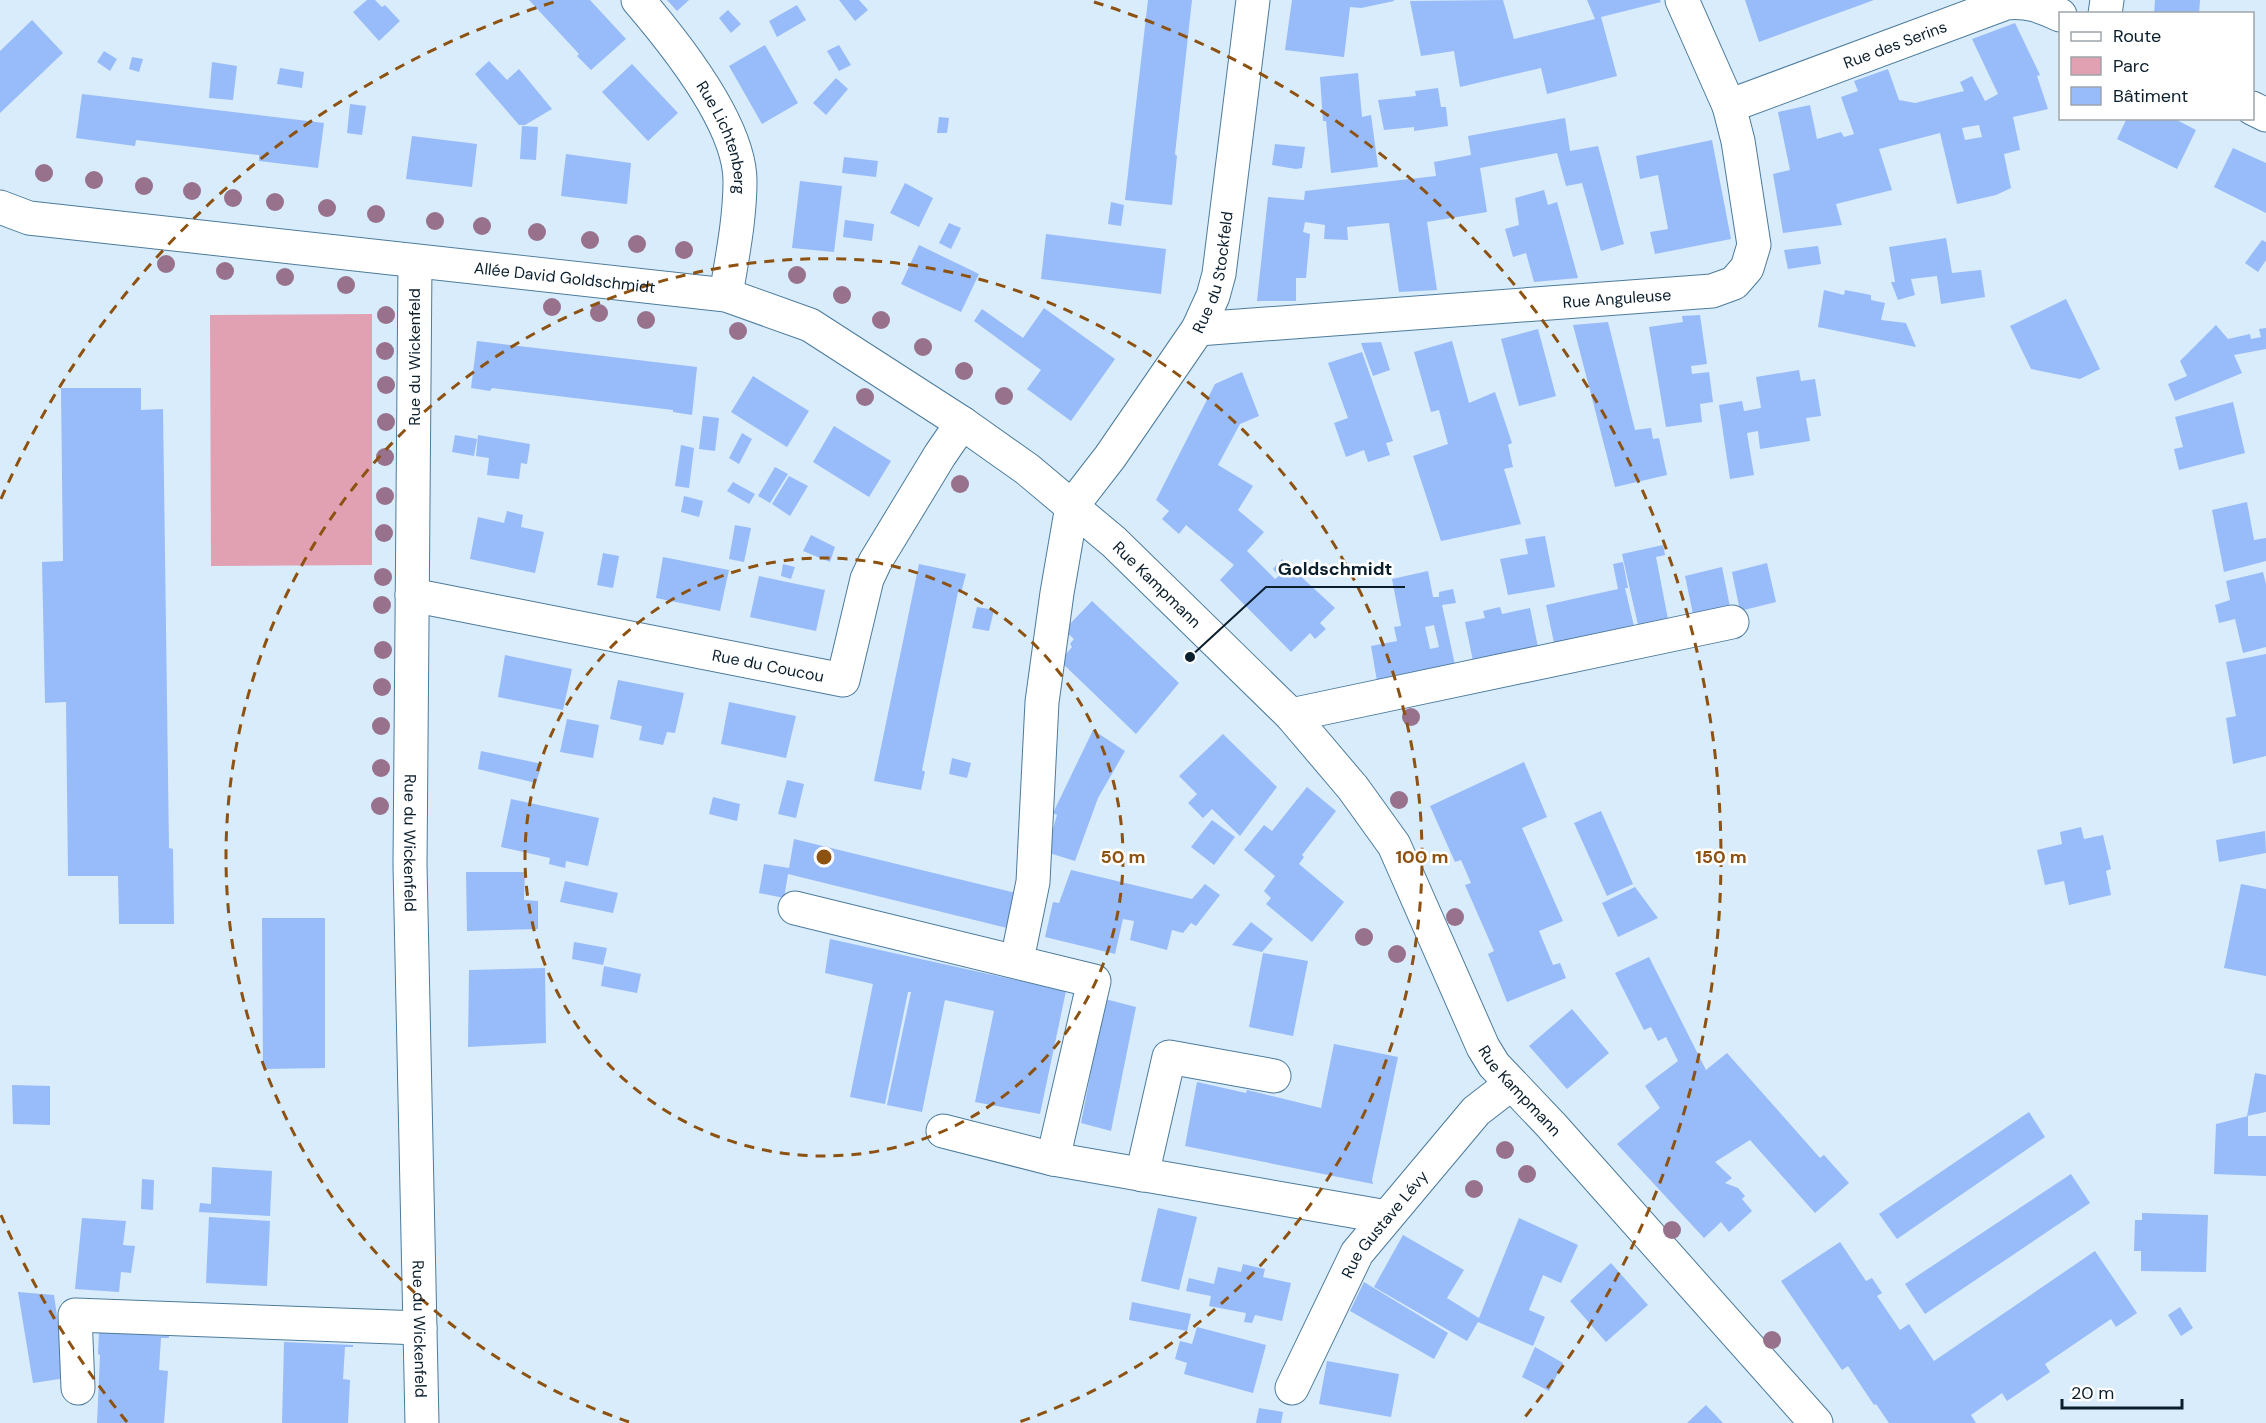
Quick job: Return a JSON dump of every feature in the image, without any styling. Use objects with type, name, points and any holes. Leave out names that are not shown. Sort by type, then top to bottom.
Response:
[{"type":"street","name":"Rue Lichtenberg","points":[[638,0],[694,71],[733,144],[740,181],[726,296]]},
{"type":"street","name":"Rue du Stockfeld","points":[[1072,506],[1110,458],[1198,329],[1213,296],[1219,274],[1253,0]]},
{"type":"street","name":"Rue Anguleuse","points":[[1198,329],[1712,291],[1734,283],[1748,268],[1754,245],[1738,141],[1729,106],[1682,0]]},
{"type":"street","name":"Rue des Serins","points":[[1729,106],[2006,3],[2023,1],[2037,4],[2059,14]]},
{"type":"street","name":"Allée David Goldschmidt","points":[[0,207],[29,219],[726,296],[810,325],[962,423],[1027,469],[1072,506]]},
{"type":"street","name":"Rue du Wickenfeld","points":[[416,263],[410,865],[422,1423]]},
{"type":"street","name":"Rue du Coucou","points":[[412,595],[843,680],[867,579],[875,562],[962,423]]},
{"type":"street","name":"Rue Kampmann","points":[[1072,506],[1114,542],[1291,715],[1353,788],[1394,845],[1483,1047],[1494,1065],[1551,1125],[1816,1423]]},
{"type":"street","points":[[1017,960],[1033,882],[1042,702],[1072,506]]},
{"type":"street","points":[[1291,715],[1732,622]]},
{"type":"street","points":[[795,908],[1017,960],[1094,981],[1053,1159]]},
{"type":"street","points":[[1142,1175],[1169,1057],[1274,1076]]},
{"type":"street","name":"Rue Gustave Lévy","points":[[1292,1388],[1357,1253],[1476,1111],[1511,1084]]},
{"type":"street","points":[[943,1131],[1053,1159],[1387,1217]]},
{"type":"street","points":[[78,1388],[75,1315],[420,1328]]},
{"type":"green space","points":[[372,314],[372,565],[211,566],[210,315]]},
{"type":"building","points":[[367,0],[375,0],[382,7],[385,5],[400,21],[379,41],[353,12]]},
{"type":"building","points":[[529,0],[590,0],[626,39],[591,70]]},
{"type":"building","points":[[667,0],[689,0],[677,11]]},
{"type":"building","points":[[839,0],[859,0],[868,10],[855,21]]},
{"type":"building","points":[[1148,0],[1192,0],[1175,154],[1177,156],[1172,205],[1125,200]]},
{"type":"building","points":[[1292,0],[1394,1],[1361,8],[1350,7],[1344,57],[1285,50]]},
{"type":"building","points":[[1503,0],[1514,39],[1595,19],[1587,0],[1660,0],[1661,2],[1601,17],[1617,76],[1547,94],[1541,68],[1460,87],[1454,51],[1421,56],[1410,1]]},
{"type":"building","points":[[1745,0],[1874,0],[1759,42]]},
{"type":"building","points":[[2155,0],[2200,0],[2199,12],[2154,12]]},
{"type":"building","points":[[797,5],[806,20],[777,37],[769,21]]},
{"type":"building","points":[[728,10],[741,24],[731,33],[719,18]]},
{"type":"building","points":[[32,20],[63,53],[0,113],[0,51]]},
{"type":"building","points":[[2015,23],[2040,75],[2037,76],[2048,109],[2013,117],[2020,150],[2004,154],[2011,188],[1996,195],[1957,204],[1940,133],[1879,149],[1892,190],[1836,204],[1842,225],[1783,233],[1773,174],[1790,170],[1778,112],[1810,105],[1817,139],[1841,132],[1844,137],[1854,134],[1841,97],[1858,91],[1854,81],[1888,69],[1899,100],[1915,103],[1964,91],[1960,82],[1972,76],[1985,101],[1998,94],[1972,39]],"holes":[[[1979,125],[1982,137],[1965,140],[1962,128]]]},
{"type":"building","points":[[765,45],[798,103],[762,124],[729,66]]},
{"type":"building","points":[[839,45],[851,65],[839,71],[827,51]]},
{"type":"building","points":[[104,51],[117,59],[110,71],[97,62]]},
{"type":"building","points":[[132,57],[143,59],[139,72],[129,69]]},
{"type":"building","points":[[489,61],[507,80],[519,69],[552,109],[525,125],[519,125],[475,74]]},
{"type":"building","points":[[212,62],[237,66],[233,100],[209,98]]},
{"type":"building","points":[[632,64],[678,113],[648,141],[602,92]]},
{"type":"building","points":[[280,68],[304,72],[302,88],[277,84]]},
{"type":"building","points":[[1358,73],[1362,117],[1371,115],[1378,167],[1331,173],[1326,121],[1323,121],[1320,77]]},
{"type":"building","points":[[836,78],[848,89],[826,115],[813,103]]},
{"type":"building","points":[[1438,88],[1441,107],[1446,107],[1448,126],[1414,131],[1414,127],[1384,130],[1378,100],[1416,96],[1415,91]]},
{"type":"building","points":[[82,94],[324,123],[318,168],[259,161],[259,155],[136,140],[135,146],[76,138]]},
{"type":"building","points":[[350,104],[366,106],[362,135],[347,133]]},
{"type":"building","points":[[939,117],[949,118],[947,133],[937,133]]},
{"type":"building","points":[[1565,118],[1570,151],[1598,146],[1624,244],[1601,251],[1582,183],[1566,186],[1557,153],[1480,168],[1487,212],[1427,222],[1437,290],[1399,292],[1389,223],[1347,227],[1348,240],[1324,239],[1325,225],[1305,222],[1303,232],[1310,234],[1306,278],[1296,278],[1296,301],[1257,301],[1268,197],[1304,200],[1305,191],[1436,176],[1434,162],[1471,155],[1468,136]]},
{"type":"building","points":[[2126,120],[2177,120],[2196,130],[2177,169],[2117,139]]},
{"type":"building","points":[[522,126],[538,127],[536,160],[520,159]]},
{"type":"building","points":[[412,136],[477,144],[472,187],[406,179]]},
{"type":"building","points":[[1712,140],[1731,239],[1655,254],[1650,232],[1668,229],[1658,175],[1640,179],[1636,156]]},
{"type":"building","points":[[1275,144],[1305,147],[1302,168],[1272,165]]},
{"type":"building","points":[[2233,148],[2266,163],[2266,213],[2214,187]]},
{"type":"building","points":[[566,154],[631,163],[627,204],[561,196]]},
{"type":"building","points":[[844,157],[878,161],[876,177],[842,173]]},
{"type":"building","points":[[800,181],[842,186],[834,252],[792,248]]},
{"type":"building","points":[[905,183],[933,198],[919,227],[890,213]]},
{"type":"building","points":[[1544,190],[1548,205],[1557,202],[1578,278],[1534,282],[1526,253],[1513,257],[1505,229],[1519,225],[1515,198]]},
{"type":"building","points":[[1111,202],[1124,205],[1121,226],[1108,224]]},
{"type":"building","points":[[845,220],[874,224],[872,241],[843,237]]},
{"type":"building","points":[[949,223],[961,228],[951,249],[939,243]]},
{"type":"building","points":[[1046,234],[1166,249],[1161,294],[1041,279]]},
{"type":"building","points":[[1946,238],[1952,273],[1981,270],[1985,297],[1941,304],[1937,276],[1911,279],[1915,295],[1898,300],[1891,282],[1895,282],[1889,247]]},
{"type":"building","points":[[2262,240],[2266,242],[2266,260],[2258,272],[2245,263]]},
{"type":"building","points":[[919,245],[979,274],[961,312],[901,284]]},
{"type":"building","points":[[1818,246],[1821,264],[1788,269],[1784,250]]},
{"type":"building","points":[[1824,290],[1844,295],[1845,290],[1871,295],[1871,300],[1885,303],[1881,320],[1906,323],[1916,347],[1818,327]]},
{"type":"building","points":[[2066,299],[2100,369],[2080,379],[2031,369],[2010,326]]},
{"type":"building","points":[[1044,308],[1115,359],[1071,421],[1027,389],[1041,370],[974,321],[982,309],[1023,338]]},
{"type":"building","points":[[1700,315],[1707,364],[1691,366],[1692,374],[1709,372],[1713,402],[1700,404],[1702,422],[1666,427],[1649,327],[1683,322],[1682,316]]},
{"type":"building","points":[[1608,322],[1635,430],[1651,428],[1653,439],[1659,438],[1667,475],[1615,487],[1573,325]]},
{"type":"building","points":[[2216,325],[2228,339],[2250,334],[2251,339],[2261,337],[2259,329],[2266,328],[2266,349],[2234,355],[2242,373],[2175,401],[2168,384],[2187,376],[2180,361]]},
{"type":"building","points":[[1538,329],[1556,396],[1519,406],[1501,339]]},
{"type":"building","points":[[477,341],[697,367],[692,415],[673,412],[673,410],[492,388],[490,391],[471,388]]},
{"type":"building","points":[[1452,341],[1469,403],[1495,392],[1512,443],[1508,445],[1513,467],[1504,469],[1521,524],[1441,541],[1413,456],[1448,444],[1439,410],[1431,412],[1414,352]]},
{"type":"building","points":[[1381,342],[1390,370],[1373,376],[1361,343]]},
{"type":"building","points":[[1362,352],[1393,441],[1386,443],[1390,455],[1368,462],[1364,450],[1346,457],[1334,423],[1348,418],[1328,363]]},
{"type":"building","points":[[1799,370],[1801,381],[1815,379],[1821,416],[1806,418],[1810,441],[1760,449],[1758,431],[1747,433],[1754,475],[1730,479],[1719,405],[1742,401],[1744,411],[1761,408],[1756,377]]},
{"type":"building","points":[[1242,372],[1259,416],[1240,424],[1218,465],[1253,486],[1238,510],[1264,532],[1247,551],[1275,579],[1279,576],[1273,569],[1282,559],[1335,608],[1320,623],[1326,629],[1315,639],[1310,633],[1291,652],[1220,580],[1234,565],[1186,525],[1179,534],[1162,519],[1169,511],[1156,500],[1215,384]]},
{"type":"building","points":[[753,376],[809,411],[787,447],[731,412]]},
{"type":"building","points":[[61,388],[141,388],[141,410],[163,409],[169,848],[173,849],[174,924],[119,924],[118,876],[68,876],[66,702],[45,703],[42,562],[63,561]]},
{"type":"building","points":[[2233,402],[2245,453],[2179,470],[2174,449],[2183,447],[2175,417]]},
{"type":"building","points":[[703,416],[719,418],[715,451],[699,449]]},
{"type":"building","points":[[834,426],[891,461],[869,497],[813,462]]},
{"type":"building","points":[[742,433],[752,439],[739,464],[729,458]]},
{"type":"building","points":[[455,435],[477,439],[474,456],[452,452]]},
{"type":"building","points":[[478,435],[530,444],[527,464],[521,463],[519,479],[487,475],[489,458],[476,456]]},
{"type":"building","points":[[681,445],[694,448],[689,488],[675,486]]},
{"type":"building","points":[[775,467],[788,474],[770,503],[758,496]]},
{"type":"building","points":[[789,476],[808,486],[790,516],[772,504]]},
{"type":"building","points":[[733,482],[755,494],[749,504],[727,491]]},
{"type":"building","points":[[684,496],[703,501],[699,517],[681,512]]},
{"type":"building","points":[[2247,502],[2254,540],[2266,538],[2266,561],[2224,572],[2212,510]]},
{"type":"building","points":[[507,511],[523,515],[521,527],[544,532],[535,573],[470,559],[478,517],[504,523]]},
{"type":"building","points":[[735,525],[751,528],[744,562],[729,559]]},
{"type":"building","points":[[811,535],[835,547],[830,562],[803,551]]},
{"type":"building","points":[[1545,536],[1555,587],[1508,595],[1500,559],[1528,554],[1525,539]]},
{"type":"building","points":[[1663,545],[1665,555],[1656,557],[1668,619],[1638,625],[1622,554]]},
{"type":"building","points":[[603,553],[619,556],[613,588],[597,585]]},
{"type":"building","points":[[663,557],[729,570],[720,611],[656,598]]},
{"type":"building","points":[[1623,562],[1628,588],[1625,588],[1634,626],[1554,643],[1546,605],[1618,589],[1613,564]]},
{"type":"building","points":[[1767,563],[1776,602],[1740,611],[1732,572]]},
{"type":"building","points":[[783,564],[795,567],[791,579],[781,576]]},
{"type":"building","points":[[919,564],[966,574],[961,593],[958,592],[922,770],[925,772],[921,790],[874,781]]},
{"type":"building","points":[[1722,567],[1730,607],[1693,614],[1685,576]]},
{"type":"building","points":[[1428,571],[1433,597],[1439,597],[1439,592],[1453,589],[1456,603],[1442,605],[1455,665],[1377,681],[1371,646],[1397,641],[1394,627],[1401,626],[1392,579]],"holes":[[[1434,625],[1439,647],[1430,649],[1425,627]]]},
{"type":"building","points":[[2263,572],[2266,584],[2266,647],[2243,653],[2235,619],[2219,623],[2215,605],[2230,600],[2226,581]]},
{"type":"building","points":[[759,576],[825,590],[816,631],[750,617]]},
{"type":"building","points":[[1092,601],[1179,683],[1136,734],[1060,661],[1072,647],[1070,644],[1074,639],[1064,630]]},
{"type":"building","points":[[977,607],[994,610],[989,631],[972,628]]},
{"type":"building","points":[[1500,607],[1502,614],[1530,608],[1538,647],[1473,661],[1465,622],[1485,618],[1483,611]]},
{"type":"building","points":[[2266,654],[2266,756],[2233,764],[2226,718],[2236,716],[2226,662]]},
{"type":"building","points":[[505,655],[572,669],[563,710],[498,697]]},
{"type":"building","points":[[618,680],[684,693],[675,733],[667,732],[663,745],[639,740],[642,726],[610,719]]},
{"type":"building","points":[[729,702],[796,716],[786,758],[721,744]]},
{"type":"building","points":[[567,719],[599,725],[593,758],[560,752]]},
{"type":"building","points":[[1093,730],[1125,751],[1098,798],[1075,861],[1046,852],[1057,815],[1053,813]]},
{"type":"building","points":[[1223,734],[1277,787],[1240,836],[1212,809],[1203,818],[1188,803],[1197,794],[1179,776]]},
{"type":"building","points":[[481,751],[542,764],[536,783],[478,769]]},
{"type":"building","points":[[952,758],[971,763],[967,778],[949,774]]},
{"type":"building","points":[[1524,762],[1547,817],[1522,828],[1563,921],[1539,931],[1553,965],[1560,963],[1566,978],[1507,1002],[1488,954],[1494,951],[1465,885],[1471,883],[1461,860],[1455,862],[1430,806]]},
{"type":"building","points":[[787,780],[804,784],[796,818],[778,814]]},
{"type":"building","points":[[1307,787],[1336,811],[1302,855],[1304,857],[1299,864],[1344,902],[1312,942],[1266,904],[1271,898],[1264,891],[1275,876],[1244,850],[1264,825],[1272,831]]},
{"type":"building","points":[[713,797],[740,804],[737,821],[709,814]]},
{"type":"building","points":[[511,799],[599,818],[588,866],[566,861],[565,868],[549,864],[550,858],[501,847]]},
{"type":"building","points":[[1601,811],[1633,884],[1607,896],[1574,823]]},
{"type":"building","points":[[1212,820],[1235,837],[1214,865],[1191,847]]},
{"type":"building","points":[[2081,827],[2084,839],[2103,835],[2111,869],[2106,871],[2111,895],[2069,905],[2064,881],[2045,885],[2037,850],[2062,844],[2060,832]]},
{"type":"building","points":[[2265,831],[2266,853],[2219,862],[2216,840]]},
{"type":"building","points":[[794,839],[1020,894],[1011,929],[788,874],[784,898],[759,893],[764,864],[789,868]]},
{"type":"building","points":[[1071,870],[1192,899],[1205,884],[1220,895],[1196,926],[1191,923],[1183,933],[1172,930],[1167,950],[1130,940],[1134,921],[1123,919],[1115,954],[1045,937],[1053,902],[1059,903]]},
{"type":"building","points":[[466,872],[525,872],[524,900],[538,901],[538,929],[467,931]]},
{"type":"building","points":[[565,881],[618,893],[613,913],[560,902]]},
{"type":"building","points":[[2241,884],[2266,889],[2266,976],[2224,968]]},
{"type":"building","points":[[1635,887],[1658,918],[1618,937],[1602,903]]},
{"type":"building","points":[[262,918],[325,918],[325,1068],[263,1069]]},
{"type":"building","points":[[1251,922],[1273,939],[1262,952],[1232,945]]},
{"type":"building","points":[[830,939],[1066,991],[1040,1114],[975,1102],[994,1011],[945,1000],[922,1112],[887,1105],[911,992],[908,992],[885,1104],[850,1097],[873,984],[825,973]]},
{"type":"building","points":[[574,942],[607,948],[603,965],[572,959]]},
{"type":"building","points":[[1263,953],[1308,961],[1293,1036],[1249,1027]]},
{"type":"building","points":[[1649,957],[1706,1070],[1727,1053],[1820,1158],[1824,1155],[1849,1183],[1815,1213],[1750,1140],[1715,1162],[1732,1178],[1725,1183],[1738,1188],[1745,1196],[1742,1199],[1752,1211],[1729,1232],[1721,1222],[1704,1238],[1617,1144],[1660,1108],[1645,1086],[1678,1061],[1666,1037],[1658,1041],[1651,1027],[1644,1030],[1615,973]]},
{"type":"building","points":[[604,966],[641,974],[637,993],[601,986]]},
{"type":"building","points":[[545,968],[546,1043],[468,1047],[469,970]]},
{"type":"building","points":[[1105,999],[1136,1007],[1111,1131],[1081,1123]]},
{"type":"building","points":[[1572,1009],[1609,1053],[1567,1089],[1529,1046]]},
{"type":"building","points":[[1334,1044],[1398,1057],[1373,1184],[1185,1146],[1197,1082],[1246,1093],[1247,1090],[1321,1108]]},
{"type":"building","points":[[2255,1073],[2266,1075],[2266,1112],[2247,1116]]},
{"type":"building","points":[[12,1085],[50,1086],[50,1125],[13,1124]]},
{"type":"building","points":[[2029,1112],[2045,1137],[1897,1239],[1879,1214]]},
{"type":"building","points":[[2248,1116],[2248,1136],[2266,1136],[2266,1176],[2214,1174],[2216,1124]]},
{"type":"building","points":[[212,1167],[272,1171],[270,1216],[199,1212],[200,1203],[211,1204]]},
{"type":"building","points":[[2071,1174],[2090,1203],[1925,1314],[1905,1284]]},
{"type":"building","points":[[142,1179],[154,1180],[153,1210],[141,1209]]},
{"type":"building","points":[[1158,1208],[1197,1217],[1179,1290],[1141,1281]]},
{"type":"building","points":[[2142,1213],[2208,1215],[2206,1272],[2141,1271],[2141,1251],[2134,1251],[2135,1220],[2142,1220]]},
{"type":"building","points":[[209,1217],[270,1221],[267,1286],[206,1283]]},
{"type":"building","points":[[82,1218],[126,1221],[123,1245],[135,1246],[131,1273],[121,1272],[119,1292],[75,1289]]},
{"type":"building","points":[[1519,1218],[1578,1245],[1561,1283],[1543,1275],[1529,1310],[1545,1317],[1533,1346],[1478,1322],[1467,1341],[1374,1287],[1403,1235],[1464,1270],[1447,1298],[1479,1318]]},
{"type":"building","points":[[1840,1242],[1866,1281],[1872,1278],[1882,1293],[1877,1296],[1900,1330],[1909,1324],[1934,1361],[2095,1251],[2137,1313],[2116,1327],[2111,1319],[2045,1364],[2050,1372],[2007,1401],[2002,1393],[1971,1415],[1976,1423],[1889,1423],[1848,1366],[1842,1370],[1781,1281]]},
{"type":"building","points":[[1611,1263],[1648,1305],[1606,1342],[1570,1301]]},
{"type":"building","points":[[1243,1264],[1265,1269],[1263,1277],[1291,1283],[1282,1321],[1255,1315],[1252,1323],[1244,1322],[1246,1313],[1209,1306],[1211,1296],[1186,1291],[1189,1278],[1214,1284],[1218,1267],[1241,1272]]},
{"type":"building","points":[[1364,1282],[1448,1333],[1434,1359],[1350,1311]]},
{"type":"building","points":[[18,1292],[54,1295],[66,1378],[33,1383]]},
{"type":"building","points":[[1132,1302],[1191,1314],[1187,1331],[1129,1320]]},
{"type":"building","points":[[2180,1307],[2193,1328],[2181,1336],[2168,1315]]},
{"type":"building","points":[[1197,1327],[1266,1345],[1253,1393],[1184,1374],[1187,1363],[1175,1359],[1180,1341],[1192,1344]]},
{"type":"building","points":[[99,1332],[169,1336],[169,1338],[161,1338],[159,1370],[168,1371],[164,1423],[97,1423]]},
{"type":"building","points":[[284,1342],[353,1345],[353,1347],[345,1347],[343,1379],[350,1380],[348,1423],[282,1423]]},
{"type":"building","points":[[1535,1347],[1563,1363],[1549,1391],[1522,1377]]},
{"type":"building","points":[[1327,1361],[1399,1374],[1391,1417],[1319,1404]]},
{"type":"building","points":[[1706,1405],[1723,1423],[1687,1423]]},
{"type":"building","points":[[1259,1408],[1283,1412],[1281,1423],[1256,1423]]},
{"type":"place","name":"Goldschmidt","points":[[1190,657]]}]
